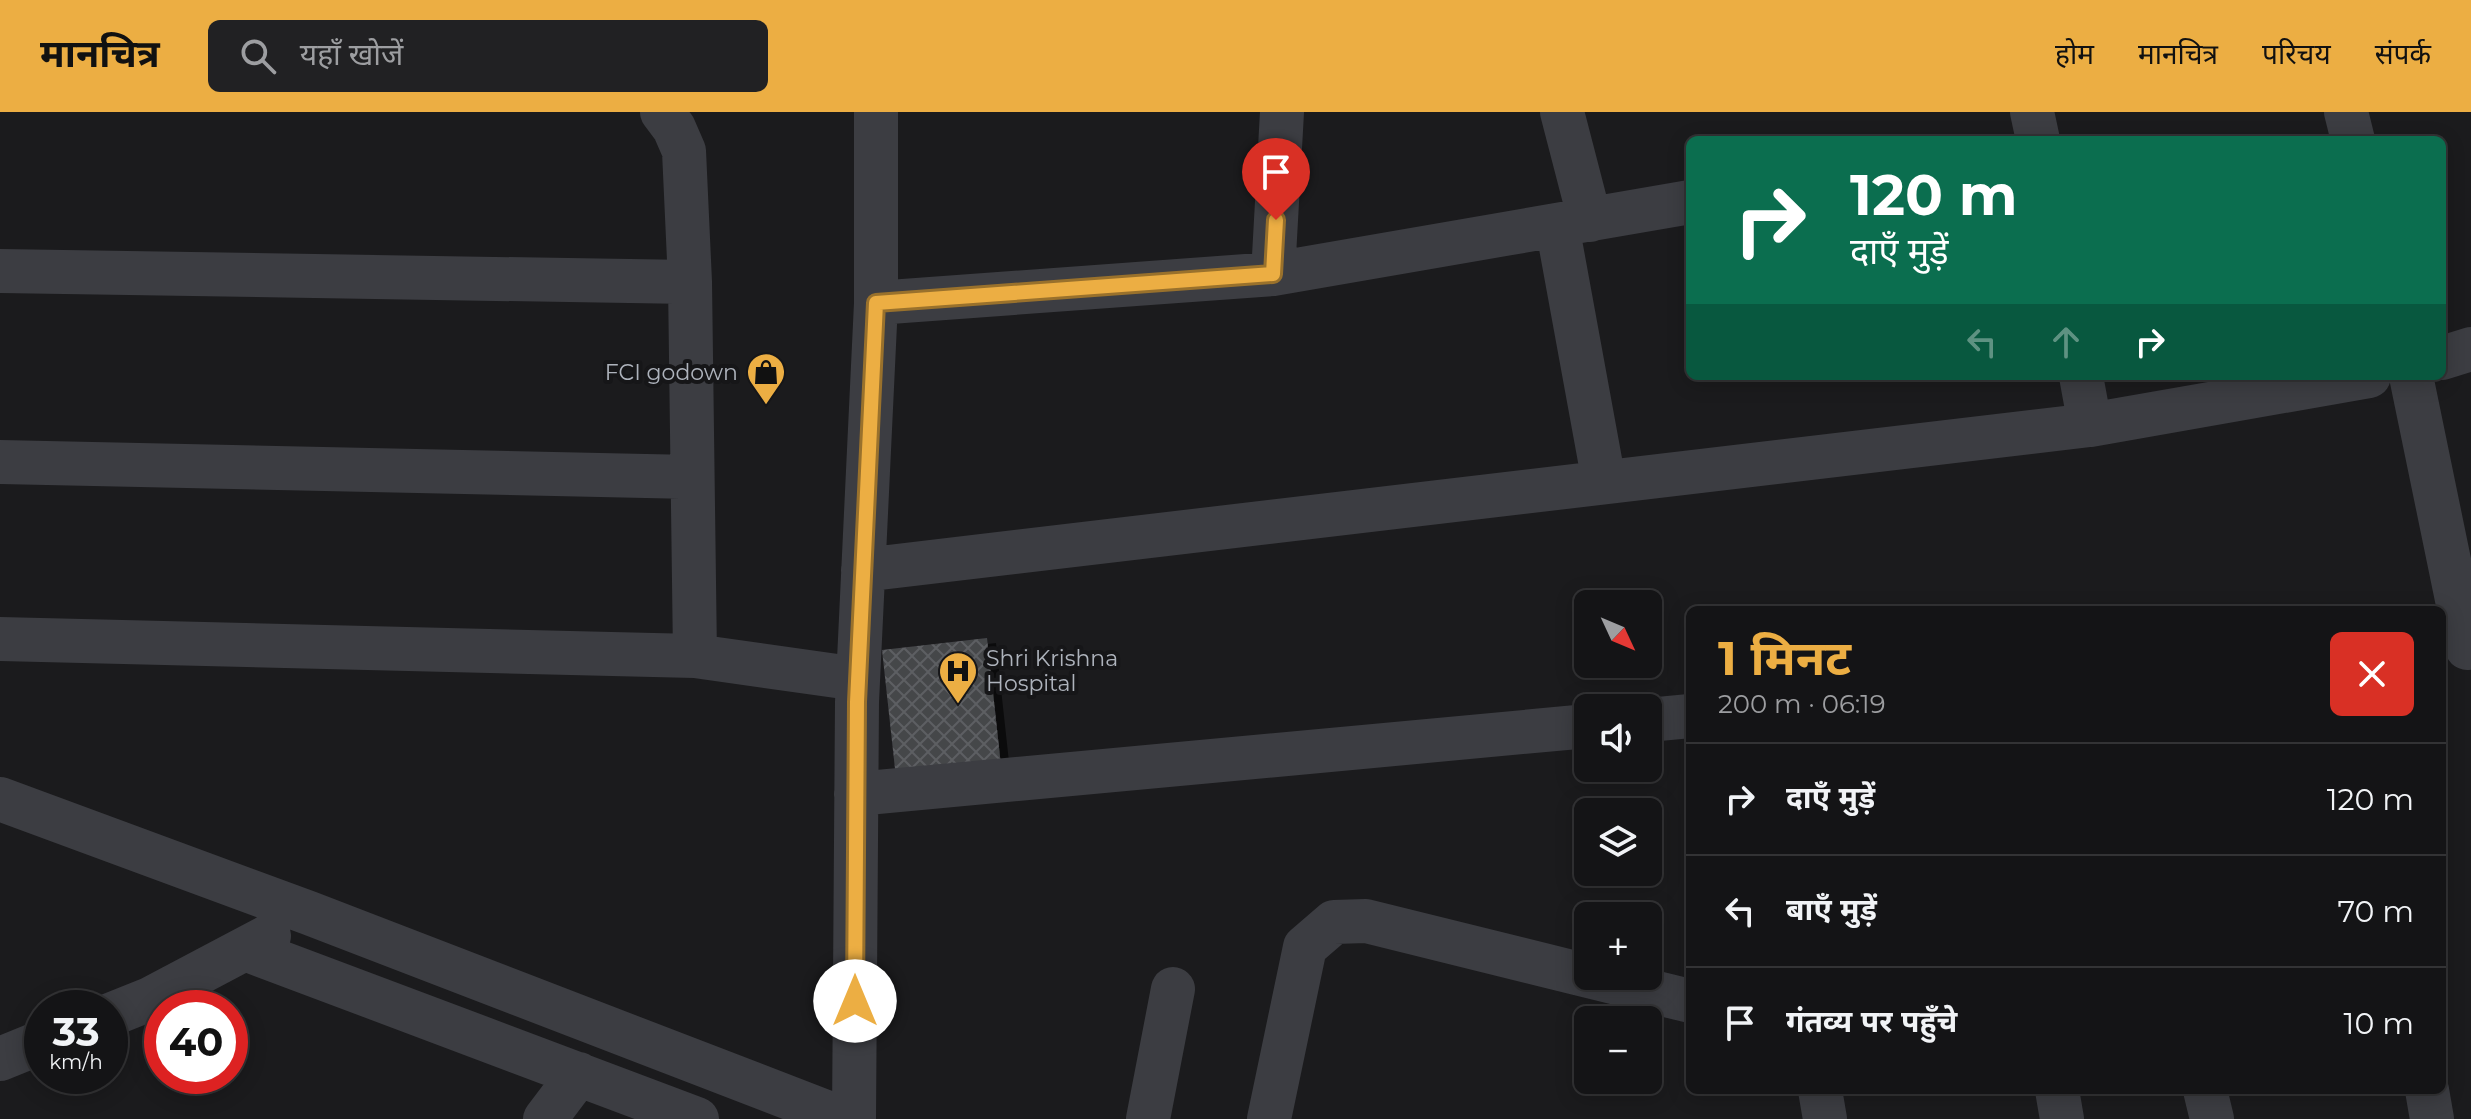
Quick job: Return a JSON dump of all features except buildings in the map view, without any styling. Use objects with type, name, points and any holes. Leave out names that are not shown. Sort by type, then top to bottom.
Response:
[{"type":"street","points":[[662,112],[674,128],[684,151],[690,282],[695,656]]},
{"type":"street","points":[[854,1119],[858,679],[876,303],[876,112]]},
{"type":"street","points":[[1273,274],[1282,112]]},
{"type":"street","points":[[1562,112],[1604,482]]},
{"type":"street","points":[[2032,112],[2037,136]]},
{"type":"street","points":[[2346,112],[2352,136]]},
{"type":"street","points":[[876,303],[1273,274],[1686,203]]},
{"type":"street","points":[[0,271],[690,282]]},
{"type":"street","points":[[2446,357],[2471,349]]},
{"type":"street","points":[[2082,380],[2090,425]]},
{"type":"street","points":[[863,570],[2090,425],[2346,380]]},
{"type":"street","points":[[2412,380],[2460,650]]},
{"type":"street","points":[[0,462],[692,477]]},
{"type":"street","points":[[0,639],[695,656],[858,679]]},
{"type":"street","points":[[1662,719],[1686,716]]},
{"type":"street","points":[[856,794],[1574,727]]},
{"type":"street","points":[[0,799],[309,913],[844,1119]]},
{"type":"street","points":[[128,1008],[150,999],[309,913]]},
{"type":"street","points":[[1269,1119],[1305,947],[1334,922],[1366,921],[1574,973]]},
{"type":"street","points":[[245,949],[697,1119]]},
{"type":"street","points":[[1148,1119],[1173,989]]},
{"type":"street","points":[[1645,990],[1686,1000]]},
{"type":"street","points":[[0,1059],[24,1049]]},
{"type":"street","points":[[545,1119],[579,1074]]},
{"type":"street","points":[[1821,1094],[1825,1119]]},
{"type":"street","points":[[2058,1094],[2062,1119]]},
{"type":"street","points":[[2206,1094],[2212,1119]]},
{"type":"street","points":[[2428,1094],[2432,1119]]},
{"type":"place","name":"FCI godown","points":[[766,406]]},
{"type":"place","name":"Shri Krishna Hospital","points":[[958,705]]},
{"type":"route","points":[[855,1001],[857,702],[876,303],[1273,274],[1276,220]]}]
